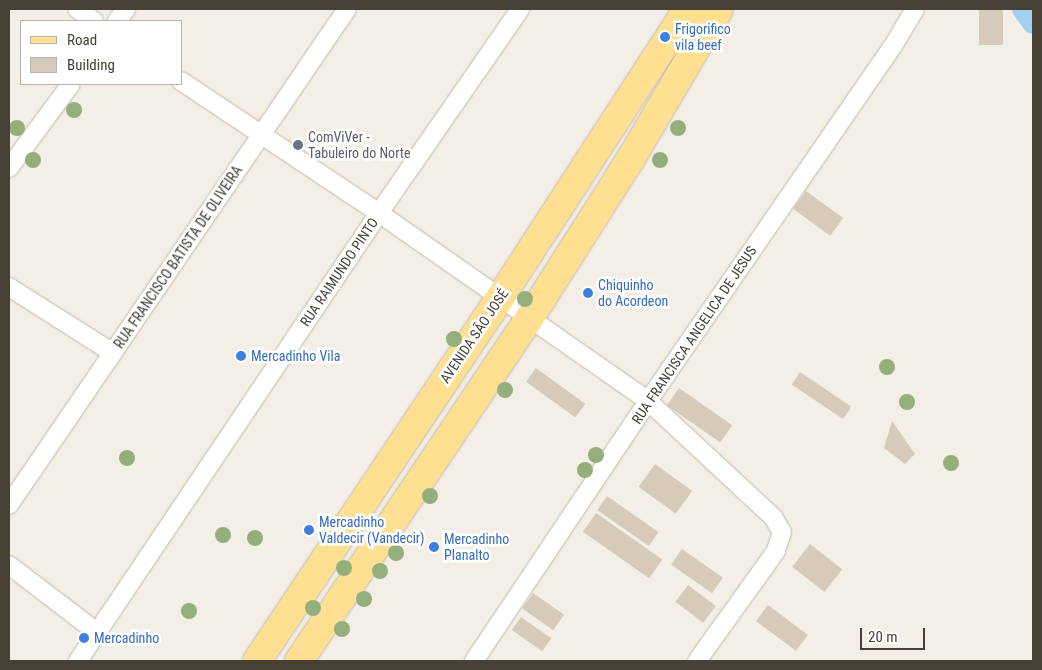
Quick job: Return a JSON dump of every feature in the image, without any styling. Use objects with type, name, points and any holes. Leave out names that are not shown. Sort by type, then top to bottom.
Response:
[{"type":"main road","name":"AVENIDA SÃO JOSÉ","points":[[257,661],[500,298],[688,9]]},
{"type":"main road","points":[[300,661],[529,319],[630,160],[719,9]]},
{"type":"street","points":[[76,9],[92,20]]},
{"type":"street","points":[[118,20],[126,9]]},
{"type":"street","name":"RUA FRANCISCO BATISTA DE OLIVEIRA","points":[[9,505],[347,9]]},
{"type":"street","name":"RUA RAIMUNDO PINTO","points":[[78,661],[379,213],[520,9]]},
{"type":"street","name":"RUA FRANCISCA ANGELICA DE JESUS","points":[[474,661],[648,401],[893,46],[915,9]]},
{"type":"street","points":[[182,81],[379,213],[648,401],[779,524],[782,540],[776,551],[697,661]]},
{"type":"street","points":[[9,168],[70,85]]},
{"type":"street","points":[[9,287],[113,353]]},
{"type":"street","points":[[9,565],[98,633]]},
{"type":"building","points":[[979,9],[1003,9],[1003,45],[979,45]]},
{"type":"building","points":[[806,191],[843,218],[830,236],[793,209]]},
{"type":"building","points":[[536,368],[585,404],[575,418],[526,382]]},
{"type":"building","points":[[800,372],[851,407],[843,419],[792,384]]},
{"type":"building","points":[[679,388],[732,425],[720,442],[667,405]]},
{"type":"building","points":[[892,421],[915,454],[905,464],[884,448]]},
{"type":"building","points":[[655,464],[692,491],[676,514],[639,487]]},
{"type":"building","points":[[607,496],[659,532],[649,546],[597,510]]},
{"type":"building","points":[[596,513],[662,559],[649,578],[583,532]]},
{"type":"building","points":[[810,544],[842,569],[824,592],[792,567]]},
{"type":"building","points":[[682,549],[723,578],[712,593],[671,565]]},
{"type":"building","points":[[688,585],[716,606],[703,623],[675,602]]},
{"type":"building","points":[[533,593],[564,615],[553,630],[522,609]]},
{"type":"building","points":[[768,605],[808,635],[796,651],[756,621]]},
{"type":"building","points":[[521,617],[551,638],[542,651],[512,630]]},
{"type":"waterway","points":[[1023,9],[1033,23]]},
{"type":"place","name":"Frigorifico vila beef","points":[[665,37]]},
{"type":"place","name":"ComViVer - Tabuleiro do Norte","points":[[298,145]]},
{"type":"place","name":"Chiquinho do Acordeon","points":[[588,293]]},
{"type":"place","name":"Mercadinho Vila","points":[[241,356]]},
{"type":"place","name":"Mercadinho Valdecir (Vandecir)","points":[[309,530]]},
{"type":"place","name":"Mercadinho Planalto","points":[[434,547]]},
{"type":"place","name":"Mercadinho","points":[[84,638]]}]
